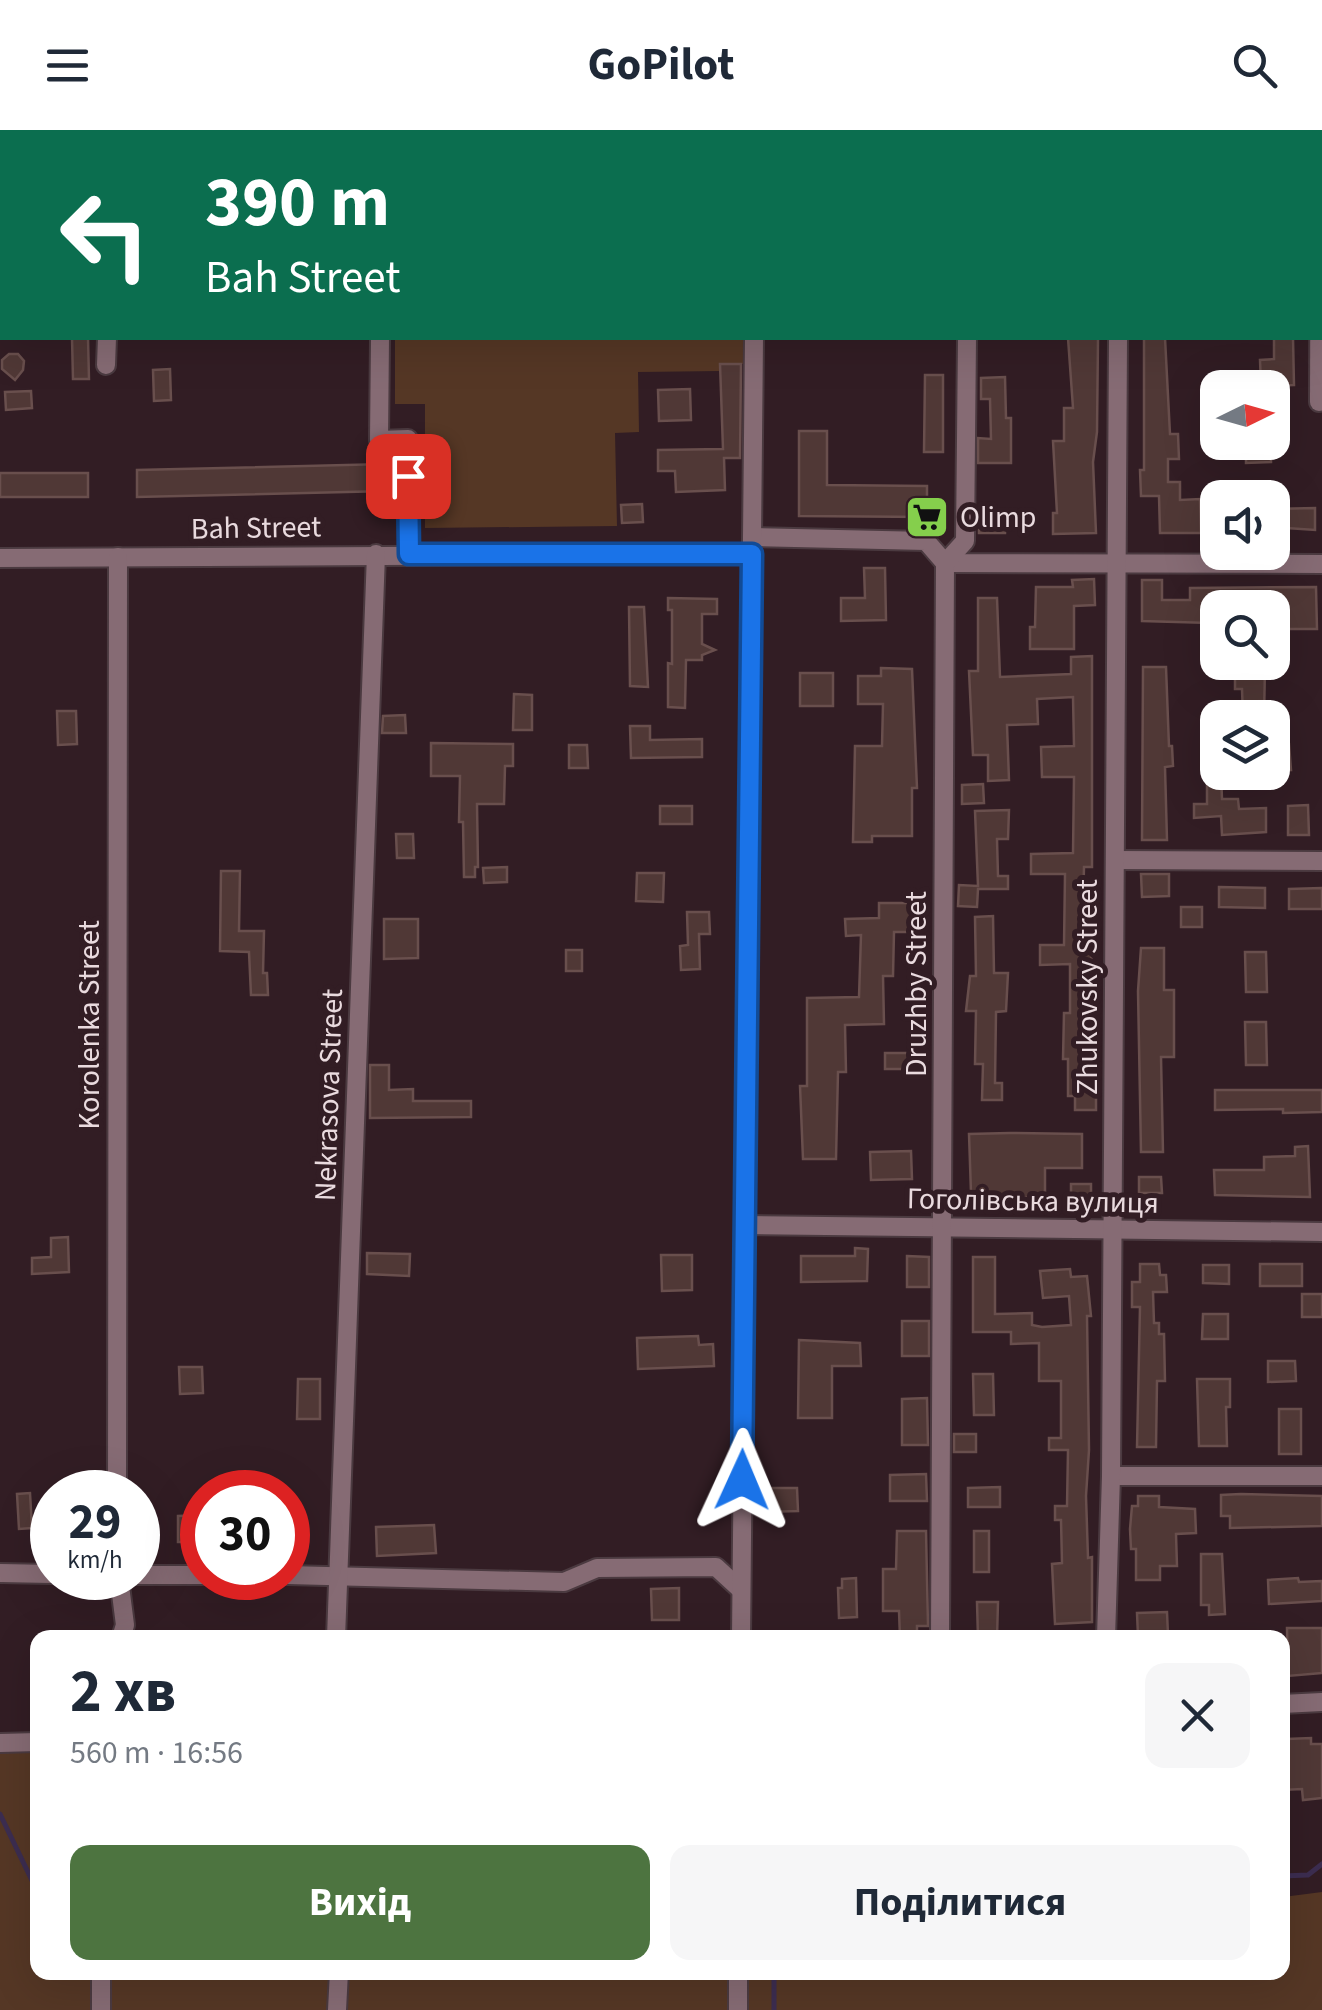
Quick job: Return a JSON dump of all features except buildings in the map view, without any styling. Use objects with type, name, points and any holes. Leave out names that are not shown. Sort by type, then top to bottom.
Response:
[{"type":"street","points":[[106,340],[106,365]]},
{"type":"street","points":[[380,340],[379,440],[408,439],[409,554]]},
{"type":"street","points":[[740,1630],[754,340]]},
{"type":"street","name":"Druzhby Street","points":[[940,1630],[945,563],[964,541],[967,340]]},
{"type":"street","name":"Zhukovsky Street","points":[[1106,1630],[1111,1476],[1118,340]]},
{"type":"street","points":[[1320,340],[1320,402]]},
{"type":"street","name":"Bah Street","points":[[0,558],[409,554],[926,541],[945,563],[1322,564]]},
{"type":"street","name":"Nekrasova Street","points":[[336,1630],[376,554]]},
{"type":"street","name":"Korolenka Street","points":[[117,1470],[118,557]]},
{"type":"street","points":[[1115,860],[1322,861]]},
{"type":"street","name":"Гоголівська вулиця","points":[[744,1225],[1322,1232]]},
{"type":"street","points":[[1111,1476],[1322,1476]]},
{"type":"street","points":[[310,1576],[564,1582],[598,1568],[716,1567],[741,1590]]},
{"type":"street","points":[[0,1573],[30,1574]]},
{"type":"street","points":[[122,1600],[123,1630]]},
{"type":"street","points":[[1290,1704],[1322,1702]]},
{"type":"street","points":[[0,1744],[30,1742]]},
{"type":"street","points":[[101,1980],[101,2010]]},
{"type":"street","points":[[337,2010],[339,1980]]},
{"type":"street","points":[[738,1980],[738,2010]]},
{"type":"shaded area","points":[[395,340],[744,340],[744,364],[721,364],[721,371],[638,372],[639,432],[615,433],[617,526],[425,528],[425,404],[395,404]]},
{"type":"shaded area","points":[[30,1742],[30,1980],[736,1980],[736,2010],[0,2010],[0,1743]]},
{"type":"shaded area","points":[[1322,1892],[1322,2010],[741,2010],[741,1980],[1290,1980],[1290,1896]]},
{"type":"waterway","points":[[0,1814],[30,1876]]},
{"type":"waterway","points":[[1290,1876],[1308,1875],[1322,1864]]},
{"type":"waterway","points":[[774,1980],[774,2010]]},
{"type":"place","name":"Olimp","points":[[927,517]]},
{"type":"route","points":[[408,476],[409,554],[752,554],[742,1480]]}]
